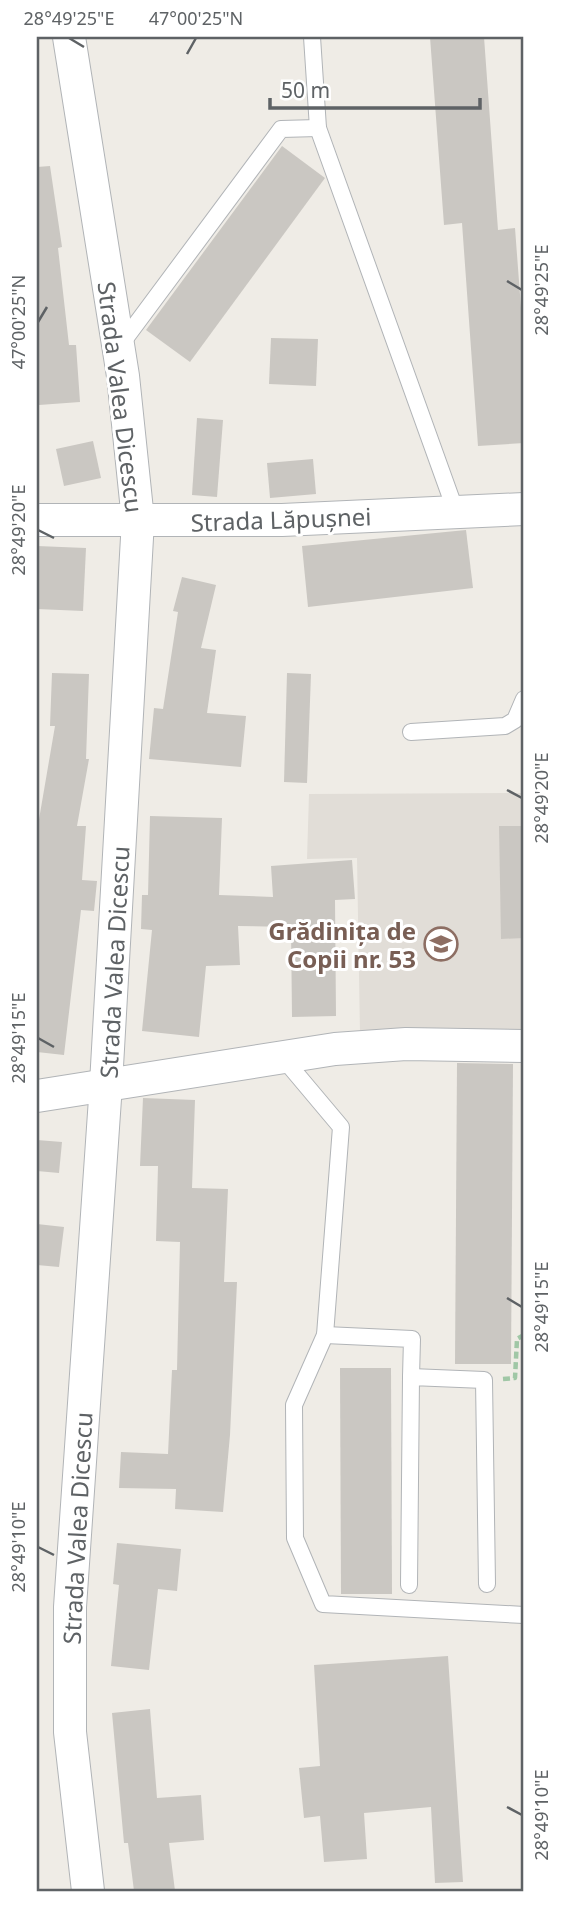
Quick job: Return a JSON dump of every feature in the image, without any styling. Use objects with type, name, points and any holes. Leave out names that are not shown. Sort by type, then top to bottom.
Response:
[{"type":"street","name":"Strada Valea Dicescu","points":[[70,38],[132,445],[138,520],[106,1084],[70,1607],[70,1732],[88,1891]]},
{"type":"street","name":"Strada Lăpușnei","points":[[37,520],[269,520],[524,510]]},
{"type":"street","points":[[37,1096],[335,1049],[406,1044],[524,1046]]},
{"type":"lane","points":[[312,37],[318,128],[456,512]]},
{"type":"lane","points":[[117,349],[281,129],[318,128]]},
{"type":"lane","points":[[411,732],[505,726],[515,720],[524,699]]},
{"type":"lane","points":[[283,1058],[341,1127],[325,1335],[294,1405],[295,1538],[323,1604],[524,1615]]},
{"type":"lane","points":[[325,1335],[412,1339],[409,1585]]},
{"type":"lane","points":[[411,1377],[484,1380],[487,1584]]},
{"type":"path","points":[[484,1380],[515,1378],[517,1339],[524,1335]]},
{"type":"shaded area","name":"Grădinița de Copii nr. 53","points":[[524,793],[524,1030],[360,1033],[357,858],[307,859],[309,794]]},
{"type":"building","points":[[430,37],[484,37],[498,230],[515,228],[524,348],[524,443],[478,446],[462,223],[444,225]]},
{"type":"building","points":[[282,146],[325,178],[190,362],[146,330]]},
{"type":"building","points":[[50,166],[62,247],[58,248],[69,345],[76,345],[80,402],[39,405],[37,167]]},
{"type":"building","points":[[271,338],[318,339],[316,386],[269,384]]},
{"type":"building","points":[[197,418],[223,420],[217,497],[192,495]]},
{"type":"building","points":[[93,441],[101,478],[64,486],[56,449]]},
{"type":"building","points":[[313,459],[316,494],[270,498],[267,463]]},
{"type":"building","points":[[466,530],[473,588],[308,607],[302,546]]},
{"type":"building","points":[[37,546],[86,548],[83,611],[37,609]]},
{"type":"building","points":[[182,577],[216,585],[201,648],[216,650],[207,713],[246,716],[241,767],[149,759],[154,708],[163,709],[178,612],[173,611]]},
{"type":"building","points":[[52,673],[89,674],[86,759],[89,759],[77,826],[86,826],[82,880],[97,881],[94,911],[81,910],[64,1055],[37,1052],[37,831],[55,726],[50,726]]},
{"type":"building","points":[[287,673],[311,674],[307,783],[284,782]]},
{"type":"building","points":[[150,816],[222,818],[219,895],[273,897],[271,866],[352,860],[355,899],[335,900],[336,1016],[292,1017],[291,927],[238,926],[240,965],[206,966],[199,1037],[142,1031],[152,930],[141,929],[142,895],[148,895]]},
{"type":"building","points":[[499,826],[524,826],[524,938],[501,939]]},
{"type":"building","points":[[457,1063],[513,1064],[511,1364],[455,1364]]},
{"type":"building","points":[[143,1098],[195,1100],[192,1188],[228,1189],[224,1282],[237,1282],[230,1435],[223,1512],[175,1509],[176,1489],[119,1488],[121,1452],[168,1454],[172,1370],[177,1370],[180,1242],[156,1241],[158,1166],[140,1166]]},
{"type":"building","points":[[37,1140],[62,1142],[59,1173],[37,1171]]},
{"type":"building","points":[[37,1224],[64,1227],[59,1267],[37,1265]]},
{"type":"building","points":[[340,1368],[391,1368],[392,1594],[341,1594]]},
{"type":"building","points":[[117,1543],[181,1549],[177,1591],[158,1589],[149,1670],[111,1666],[119,1585],[113,1584]]},
{"type":"building","points":[[448,1656],[463,1882],[435,1883],[431,1807],[364,1813],[367,1859],[324,1862],[320,1816],[304,1818],[299,1768],[320,1766],[314,1665]]},
{"type":"building","points":[[150,1709],[157,1798],[201,1795],[204,1840],[169,1843],[175,1891],[134,1891],[128,1843],[124,1843],[112,1713]]},
{"type":"place","name":"Grădinița de Copii nr. 53","points":[[441,944]]}]
